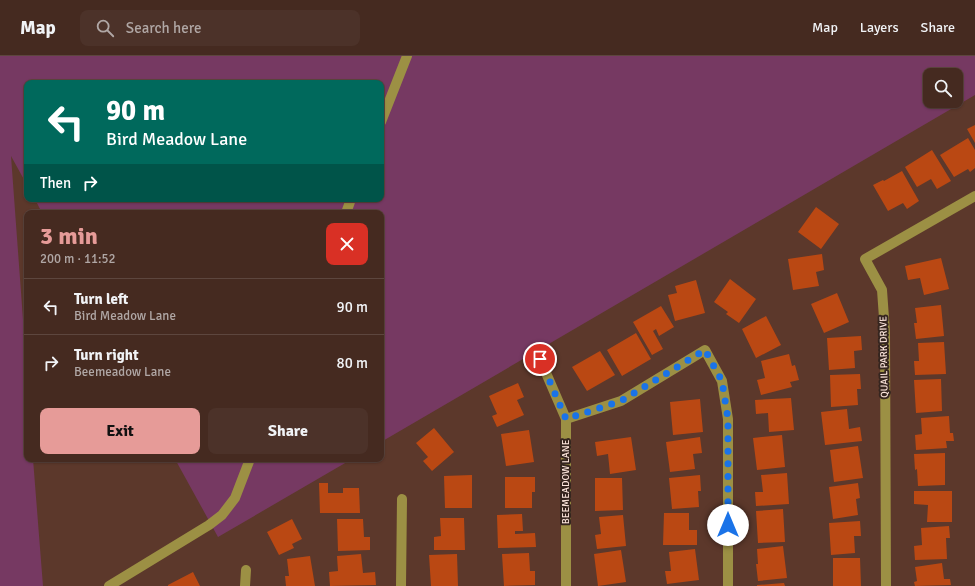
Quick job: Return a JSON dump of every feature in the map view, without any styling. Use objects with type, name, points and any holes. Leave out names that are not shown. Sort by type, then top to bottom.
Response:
[{"type":"street","points":[[384,114],[407,56]]},
{"type":"street","name":"QUAIL PARK DRIVE","points":[[886,586],[885,332],[882,290],[865,259],[975,196]]},
{"type":"street","points":[[566,419],[621,401],[705,350],[722,381],[728,419],[728,586]]},
{"type":"street","name":"BEEMEADOW LANE","points":[[540,359],[566,419],[566,586]]},
{"type":"street","points":[[109,586],[209,525],[222,515],[234,498],[249,462]]},
{"type":"street","points":[[401,586],[402,499]]},
{"type":"street","points":[[245,586],[246,570]]},
{"type":"shaded area","points":[[0,56],[975,56],[975,95],[963,102],[963,68],[923,68],[923,108],[953,108],[384,440],[384,210],[40,210],[36,202],[384,202],[384,80],[24,80],[24,180],[11,156],[24,333],[24,462],[33,462],[43,586],[0,586]]},
{"type":"shaded area","points":[[177,462],[347,462],[218,537]]},
{"type":"building","points":[[975,125],[975,143],[967,129]]},
{"type":"building","points":[[968,138],[975,150],[975,168],[970,172],[968,169],[954,177],[940,155]]},
{"type":"building","points":[[932,150],[951,181],[937,189],[931,179],[917,187],[905,167]]},
{"type":"building","points":[[902,171],[919,201],[907,209],[903,203],[888,211],[873,185]]},
{"type":"building","points":[[816,207],[839,224],[821,249],[798,232]]},
{"type":"building","points":[[822,254],[824,270],[816,272],[819,286],[793,290],[788,259]]},
{"type":"building","points":[[941,258],[949,289],[924,295],[920,278],[908,280],[905,266]]},
{"type":"building","points":[[730,279],[756,299],[739,323],[726,314],[728,312],[714,302]]},
{"type":"building","points":[[696,280],[705,313],[675,321],[668,295],[677,293],[675,286]]},
{"type":"building","points":[[837,293],[849,322],[824,333],[811,304]]},
{"type":"building","points":[[941,305],[944,336],[916,339],[914,323],[917,323],[915,308]]},
{"type":"building","points":[[661,306],[674,327],[659,336],[656,329],[653,331],[663,349],[652,355],[633,322]]},
{"type":"building","points":[[766,316],[781,345],[756,358],[742,329]]},
{"type":"building","points":[[636,333],[651,359],[622,376],[607,350]]},
{"type":"building","points":[[861,336],[862,350],[854,351],[855,368],[829,370],[827,338]]},
{"type":"building","points":[[944,342],[946,374],[915,375],[914,361],[919,361],[918,343]]},
{"type":"building","points":[[600,351],[615,375],[587,391],[572,367]]},
{"type":"building","points":[[789,354],[792,366],[795,365],[799,380],[790,382],[792,387],[761,395],[757,380],[765,378],[761,361]]},
{"type":"building","points":[[860,374],[861,389],[857,389],[858,405],[831,407],[830,375]]},
{"type":"building","points":[[941,379],[942,411],[916,413],[914,380]]},
{"type":"building","points":[[518,383],[524,397],[517,400],[524,415],[497,427],[492,416],[497,414],[489,396]]},
{"type":"building","points":[[791,398],[794,430],[769,432],[768,413],[756,414],[755,400]]},
{"type":"building","points":[[700,399],[703,432],[673,435],[670,402]]},
{"type":"building","points":[[847,409],[849,429],[860,427],[862,441],[825,445],[821,412]]},
{"type":"building","points":[[949,416],[950,433],[953,433],[954,441],[946,441],[947,448],[916,450],[915,435],[922,434],[921,418]]},
{"type":"building","points":[[434,428],[454,452],[432,471],[423,461],[428,457],[416,443]]},
{"type":"building","points":[[529,430],[534,462],[506,466],[501,434]]},
{"type":"building","points":[[782,435],[785,467],[757,470],[753,438]]},
{"type":"building","points":[[631,437],[636,470],[610,474],[608,454],[597,456],[595,442]]},
{"type":"building","points":[[700,437],[702,453],[693,454],[695,469],[670,472],[666,442]]},
{"type":"building","points":[[858,446],[863,478],[834,482],[830,450]]},
{"type":"building","points":[[945,453],[945,485],[918,486],[914,454]]},
{"type":"building","points":[[787,473],[789,504],[756,506],[755,492],[763,492],[761,475]]},
{"type":"building","points":[[472,475],[472,508],[445,508],[444,476]]},
{"type":"building","points":[[700,475],[701,491],[698,491],[699,507],[672,509],[669,478]]},
{"type":"building","points":[[505,477],[535,477],[535,492],[532,492],[532,508],[505,508]]},
{"type":"building","points":[[595,478],[622,478],[623,510],[595,511]]},
{"type":"building","points":[[319,483],[328,483],[328,493],[343,493],[343,488],[359,488],[360,513],[320,513]]},
{"type":"building","points":[[858,483],[860,498],[856,499],[858,515],[833,519],[829,487]]},
{"type":"building","points":[[914,491],[952,491],[952,522],[927,522],[928,505],[914,504]]},
{"type":"building","points":[[783,509],[785,542],[758,543],[756,511]]},
{"type":"building","points":[[664,513],[689,513],[689,530],[697,530],[697,545],[663,545]]},
{"type":"building","points":[[522,514],[523,531],[515,531],[515,534],[535,533],[536,547],[498,548],[497,515]]},
{"type":"building","points":[[623,515],[626,546],[597,549],[595,535],[601,534],[599,517]]},
{"type":"building","points":[[440,518],[464,518],[465,550],[434,550],[434,537],[441,536]]},
{"type":"building","points":[[292,519],[302,539],[292,544],[294,548],[279,555],[267,532]]},
{"type":"building","points":[[337,519],[363,519],[364,537],[370,537],[370,550],[338,551]]},
{"type":"building","points":[[860,521],[861,536],[854,536],[855,553],[831,555],[829,523]]},
{"type":"building","points":[[949,526],[950,538],[946,538],[947,559],[915,560],[914,546],[922,545],[921,528]]},
{"type":"building","points":[[783,546],[787,578],[758,581],[756,564],[758,564],[757,549]]},
{"type":"building","points":[[695,549],[699,580],[667,584],[665,571],[671,571],[669,552]]},
{"type":"building","points":[[621,550],[626,582],[598,586],[594,554]]},
{"type":"building","points":[[529,553],[530,571],[535,571],[535,585],[504,586],[502,554]]},
{"type":"building","points":[[361,554],[363,573],[375,572],[376,585],[330,586],[329,572],[338,571],[337,556]]},
{"type":"building","points":[[457,554],[458,586],[431,586],[429,555]]},
{"type":"building","points":[[310,556],[315,586],[286,586],[285,576],[289,576],[287,559]]},
{"type":"building","points":[[833,558],[860,558],[861,586],[833,586]]},
{"type":"building","points":[[942,563],[944,579],[950,579],[951,585],[915,586],[914,582],[917,581],[915,567]]},
{"type":"building","points":[[193,572],[200,586],[168,586],[168,585]]},
{"type":"building","points":[[784,583],[785,586],[757,586],[757,585]]},
{"type":"route","points":[[540,359],[566,419],[621,401],[705,350],[722,381],[728,419],[728,525]]}]
